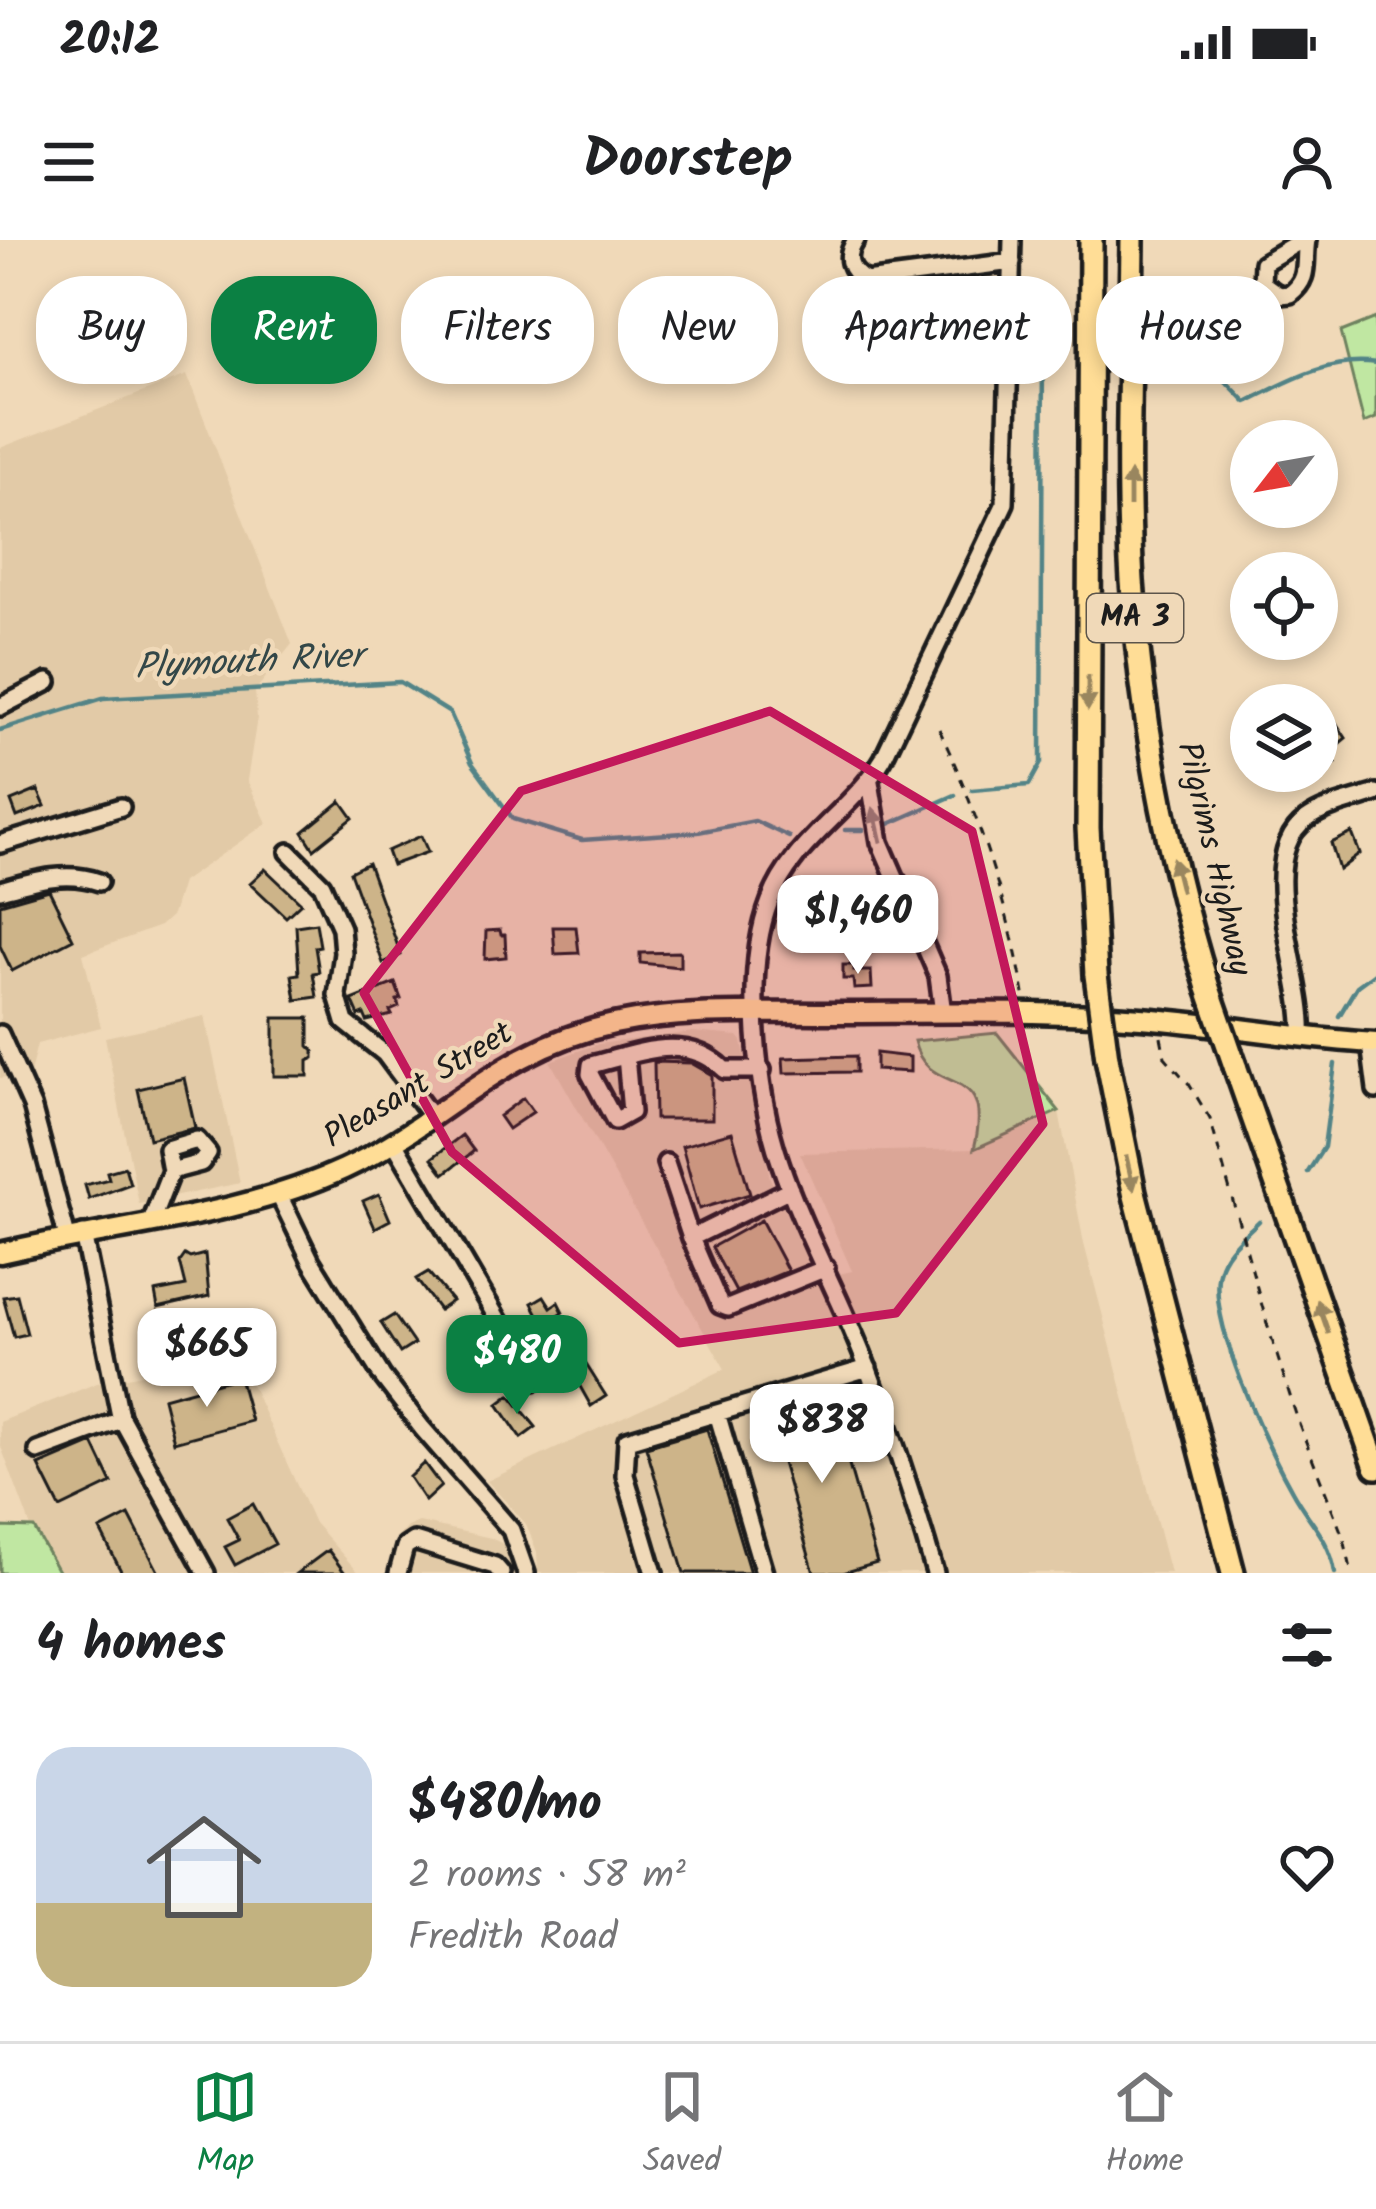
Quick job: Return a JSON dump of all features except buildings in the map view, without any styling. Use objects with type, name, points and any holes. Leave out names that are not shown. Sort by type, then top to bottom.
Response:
[{"type":"highway","name":"MA 3","points":[[1091,240],[1088,829],[1096,975],[1134,1192],[1233,1573]]},
{"type":"highway","name":"Pilgrims Highway","points":[[1132,240],[1130,506],[1135,624],[1162,811],[1208,988],[1376,1467]]},
{"type":"main road","name":"Pleasant Street","points":[[0,1253],[278,1193],[344,1169],[394,1142],[518,1057],[585,1031],[636,1020],[755,1013],[1026,1014],[1162,1020],[1373,1043]]},
{"type":"street","points":[[856,240],[848,251],[849,264],[866,281],[1012,262]]},
{"type":"street","points":[[935,1573],[868,1368],[778,1158],[755,1013],[757,951],[771,897],[799,853],[870,782],[1005,503],[1012,240]]},
{"type":"street","points":[[0,707],[48,682]]},
{"type":"street","points":[[870,782],[880,842],[938,976],[944,1013]]},
{"type":"street","points":[[1302,1036],[1301,1000],[1280,875],[1282,853],[1305,821],[1376,794]]},
{"type":"street","points":[[0,844],[122,807]]},
{"type":"street","points":[[289,852],[322,885],[341,928],[337,995],[345,1022],[385,1054],[431,1116]]},
{"type":"street","points":[[0,890],[47,877],[99,881]]},
{"type":"street","points":[[0,1034],[32,1106],[75,1236],[122,1420],[206,1573]]},
{"type":"street","points":[[1373,1043],[1376,1090]]},
{"type":"street","points":[[626,1056],[690,1047],[707,1053],[725,1070],[762,1070]]},
{"type":"street","points":[[394,1142],[534,1382]]},
{"type":"street","points":[[666,1162],[691,1238],[720,1304],[728,1308],[826,1268]]},
{"type":"street","points":[[151,1222],[171,1171]]},
{"type":"street","points":[[691,1238],[790,1189]]},
{"type":"street","points":[[278,1193],[311,1261],[382,1376],[511,1530],[526,1573]]},
{"type":"street","points":[[655,1573],[626,1475],[627,1440],[868,1368]]},
{"type":"street","points":[[717,1413],[764,1573]]},
{"type":"street","points":[[38,1451],[122,1420]]},
{"type":"street","points":[[398,1573],[405,1547],[414,1541],[495,1566],[501,1573]]},
{"type":"path","points":[[939,729],[961,778],[1006,920],[1026,1014]]},
{"type":"path","points":[[1162,1020],[1162,1052],[1189,1084],[1210,1120],[1294,1409],[1344,1539],[1352,1573]]},
{"type":"highlighted area","points":[[770,711],[972,831],[1043,1124],[896,1313],[679,1343],[452,1152],[364,993],[521,791]]},
{"type":"shaded area","points":[[187,375],[292,644],[255,691],[257,718],[247,780],[267,823],[182,882],[172,915],[160,926],[83,954],[101,1027],[37,1044],[30,1073],[0,1078],[0,448],[164,384],[187,384]]},
{"type":"shaded area","points":[[205,1016],[240,1183],[139,1204],[105,1037]]},
{"type":"shaded area","points":[[693,1032],[738,1036],[742,1041],[770,1178],[817,1279],[852,1271],[800,1153],[974,1149],[1059,1111],[1084,1244],[1170,1573],[538,1573],[537,1552],[526,1524],[487,1481],[725,1369],[550,1061],[598,1044]]},
{"type":"shaded area","points":[[238,1355],[314,1523],[359,1573],[48,1573],[0,1444],[0,1422],[97,1383]]},
{"type":"shaded area","points":[[419,1522],[491,1538],[509,1547],[517,1573],[387,1573],[397,1538]]},
{"type":"green space","points":[[1376,318],[1376,418],[1364,423],[1341,332]]},
{"type":"green space","points":[[997,1033],[1059,1111],[974,1149],[976,1102],[958,1083],[932,1070],[914,1041]]},
{"type":"green space","points":[[0,1527],[34,1528],[59,1573],[0,1573]]},
{"type":"waterway","name":"Plymouth River","points":[[1284,383],[1341,364],[1376,364]]},
{"type":"waterway","name":"Plymouth River","points":[[972,790],[1029,785],[1041,763],[1043,384]]},
{"type":"waterway","name":"Plymouth River","points":[[1228,384],[1246,402],[1282,384]]},
{"type":"waterway","name":"Plymouth River","points":[[0,730],[103,698],[400,682],[450,713],[472,763],[513,819],[582,840],[698,832],[755,821],[789,837]]},
{"type":"waterway","name":"Plymouth River","points":[[889,824],[955,795]]},
{"type":"waterway","name":"Plymouth River","points":[[845,830],[863,830]]},
{"type":"waterway","points":[[1339,1016],[1357,986],[1376,972]]},
{"type":"waterway","points":[[1308,1172],[1324,1147],[1335,1064]]},
{"type":"waterway","points":[[1259,1221],[1235,1244],[1219,1272],[1222,1320],[1255,1415],[1292,1491],[1323,1540],[1335,1573]]}]
